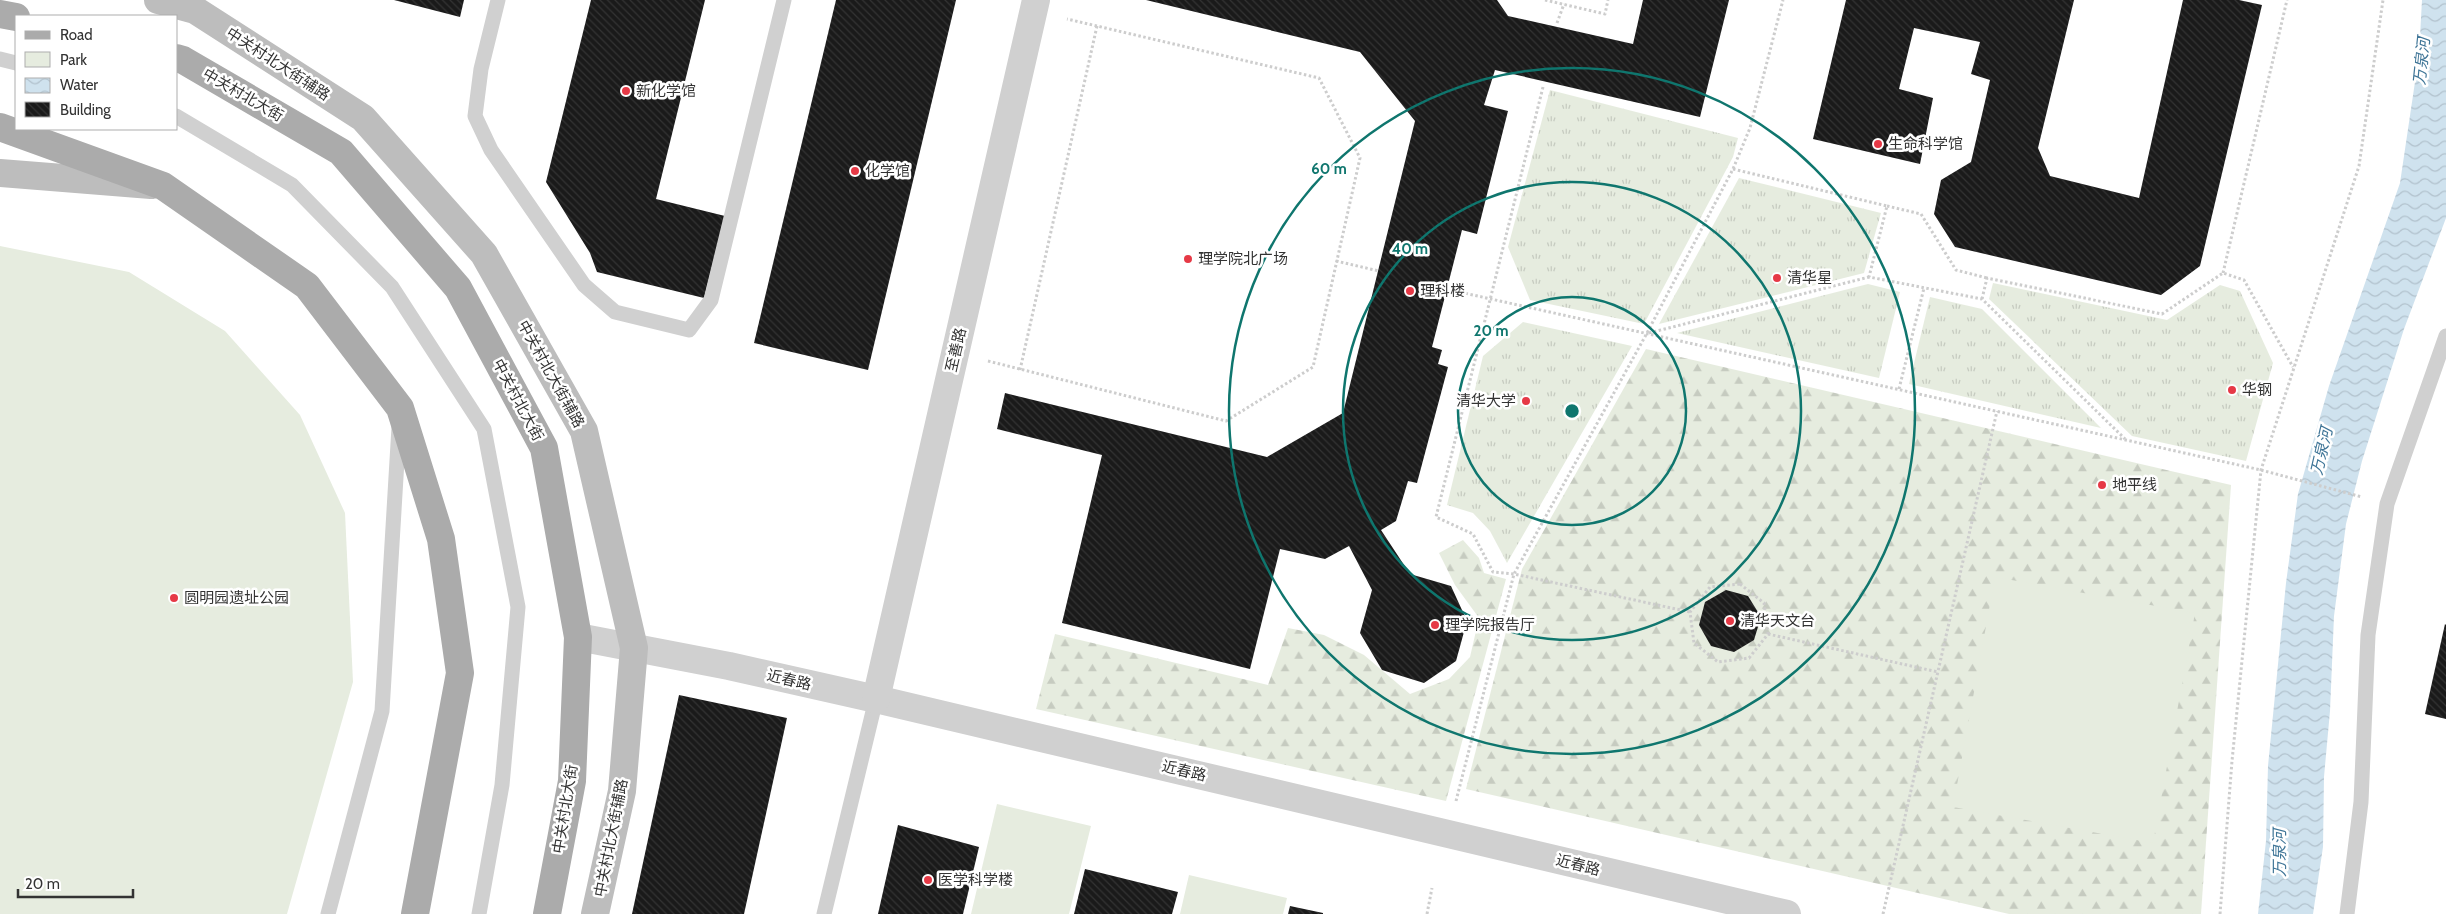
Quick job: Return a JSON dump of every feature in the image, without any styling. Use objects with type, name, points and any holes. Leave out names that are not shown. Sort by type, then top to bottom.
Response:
[{"type":"main road","points":[[0,14],[15,17]]},
{"type":"main road","name":"中关村北大街","points":[[178,59],[341,152],[458,288],[544,448],[578,637],[572,781],[546,914]]},
{"type":"main road","points":[[0,127],[163,186],[307,286],[400,408],[441,539],[460,673],[415,914]]},
{"type":"street","name":"中关村北大街辅路","points":[[158,0],[195,10],[364,118],[484,254],[584,431],[634,648],[622,791],[595,914]]},
{"type":"street","name":"至善路","points":[[876,699],[1035,5]]},
{"type":"street","points":[[0,174],[163,186]]},
{"type":"street","name":"近春路","points":[[578,637],[729,666],[876,699],[1787,914]]},
{"type":"lane","points":[[498,0],[481,69],[475,116],[491,150],[584,285],[614,312],[690,330],[710,300],[784,0]]},
{"type":"lane","points":[[0,59],[15,63]]},
{"type":"lane","points":[[178,117],[292,185],[392,287],[484,429],[518,606],[502,785],[479,914]]},
{"type":"lane","points":[[2347,914],[2361,802],[2368,635],[2387,504],[2446,336]]},
{"type":"lane","points":[[328,914],[382,711],[400,408]]},
{"type":"lane","points":[[824,914],[876,699]]},
{"type":"path","points":[[1544,0],[1605,14],[1608,0]]},
{"type":"path","points":[[1448,833],[1514,574],[1647,334],[1734,169],[1750,128],[1783,0]]},
{"type":"path","points":[[1734,169],[1921,214],[1956,270],[2162,314],[2223,273],[2287,0]]},
{"type":"path","points":[[2220,914],[2232,761],[2261,470],[2359,166],[2383,0]]},
{"type":"path","points":[[1557,23],[1564,4]]},
{"type":"path","points":[[955,354],[1226,422],[1313,367],[1360,158],[1319,78],[1097,26],[1035,5]]},
{"type":"path","points":[[1020,370],[1097,26]]},
{"type":"path","points":[[1543,87],[1436,517],[1473,534],[1493,572],[1514,574],[1690,612]]},
{"type":"path","points":[[1869,276],[1888,206]]},
{"type":"path","points":[[1336,261],[1379,271]]},
{"type":"path","points":[[2223,273],[2244,280],[2294,367]]},
{"type":"path","points":[[1647,334],[1869,276],[1982,299],[2127,440]]},
{"type":"path","points":[[1982,299],[1987,278]]},
{"type":"path","points":[[1899,389],[1924,288]]},
{"type":"path","points":[[1446,289],[2261,470],[2387,504]]},
{"type":"path","points":[[1883,914],[1998,412]]},
{"type":"path","points":[[1740,584],[1764,603],[1768,634],[1749,658],[1718,662],[1694,642],[1690,612],[1710,587],[1740,584]]},
{"type":"path","points":[[1768,634],[1938,672]]},
{"type":"path","points":[[1427,914],[1432,888]]},
{"type":"green space","points":[[1550,90],[1738,138],[1733,157],[1644,324],[1530,300],[1508,247]]},
{"type":"green space","points":[[1739,178],[1881,213],[1864,273],[1659,324]]},
{"type":"green space","name":"圆明园遗址公园","points":[[0,246],[129,272],[225,331],[300,415],[345,513],[353,682],[287,914],[0,914]]},
{"type":"green space","points":[[1993,283],[2167,320],[2220,285],[2240,291],[2273,363],[2246,461],[2132,436],[1989,299]]},
{"type":"green space","points":[[1868,284],[1900,292],[1879,378],[1677,333]]},
{"type":"green space","points":[[1930,297],[1982,309],[2101,428],[1909,384]]},
{"type":"green space","points":[[1523,322],[1632,346],[1507,563],[1490,531],[1473,513],[1447,505],[1483,356]]},
{"type":"green space","points":[[1646,349],[2231,485],[2201,914],[2009,914],[1466,789],[1522,569]]},
{"type":"green space","points":[[1463,540],[1479,558],[1484,573],[1506,579],[1446,801],[1036,709],[1055,634],[1268,685],[1288,628],[1324,635],[1364,655],[1410,694],[1449,679],[1470,657],[1479,618],[1455,585],[1439,553]]},
{"type":"green space","points":[[1995,577],[2195,613],[2153,843],[1953,807]]},
{"type":"green space","points":[[997,804],[1091,826],[1069,914],[971,914]]},
{"type":"green space","points":[[1189,875],[1287,898],[1283,914],[1180,914]]},
{"type":"water","name":"万泉河","points":[[2422,0],[2446,0],[2446,218],[2404,329],[2362,461],[2346,524],[2334,616],[2330,711],[2324,777],[2323,847],[2313,914],[2258,914],[2266,841],[2268,766],[2286,583],[2298,494],[2329,386],[2400,183],[2419,55]]},
{"type":"building","points":[[394,0],[464,0],[460,17]]},
{"type":"building","name":"新化学馆","points":[[591,0],[705,0],[656,199],[725,216],[704,298],[597,272],[590,253],[546,182]]},
{"type":"building","name":"化学馆","points":[[836,0],[956,0],[868,370],[754,343]]},
{"type":"building","name":"理科楼","points":[[1146,0],[1497,0],[1508,16],[1633,44],[1643,0],[1729,0],[1700,117],[1495,70],[1484,105],[1508,111],[1477,234],[1462,230],[1432,347],[1442,350],[1438,364],[1448,367],[1417,483],[1408,481],[1396,521],[1381,530],[1410,574],[1451,586],[1467,621],[1456,661],[1424,683],[1382,670],[1360,633],[1372,590],[1349,546],[1325,559],[1280,549],[1250,669],[1062,623],[1102,455],[997,429],[1005,393],[1267,457],[1343,413],[1415,121],[1360,52]]},
{"type":"building","name":"生命科学馆","points":[[1846,0],[2074,0],[2038,148],[2050,176],[2139,198],[2183,0],[2239,0],[2262,5],[2200,266],[2161,295],[1955,247],[1934,214],[1941,180],[1971,162],[1990,80],[1971,74],[1980,42],[1914,28],[1899,89],[1933,98],[1920,164],[1813,139]]},
{"type":"building","name":"清华天文台","points":[[1726,590],[1748,596],[1761,617],[1754,640],[1734,652],[1711,646],[1699,625],[1705,602]]},
{"type":"building","points":[[2446,625],[2446,719],[2425,714]]},
{"type":"building","points":[[679,695],[787,718],[744,914],[632,914]]},
{"type":"building","name":"医学科学楼","points":[[898,825],[979,847],[963,914],[878,914]]},
{"type":"building","points":[[1085,869],[1178,892],[1172,914],[1074,914]]},
{"type":"building","points":[[1290,906],[1323,913],[1323,914],[1288,914]]},
{"type":"place","name":"新化学馆","points":[[626,91]]},
{"type":"place","name":"生命科学馆","points":[[1878,144]]},
{"type":"place","name":"化学馆","points":[[855,171]]},
{"type":"place","name":"理学院北广场","points":[[1188,259]]},
{"type":"place","name":"清华星","points":[[1777,278]]},
{"type":"place","name":"理科楼","points":[[1410,291]]},
{"type":"place","name":"华钢","points":[[2232,390]]},
{"type":"place","name":"清华大学","points":[[1526,401]]},
{"type":"place","name":"地平线","points":[[2102,485]]},
{"type":"place","name":"圆明园遗址公园","points":[[174,598]]},
{"type":"place","name":"清华天文台","points":[[1730,621]]},
{"type":"place","name":"理学院报告厅","points":[[1435,625]]},
{"type":"place","name":"医学科学楼","points":[[928,880]]}]
